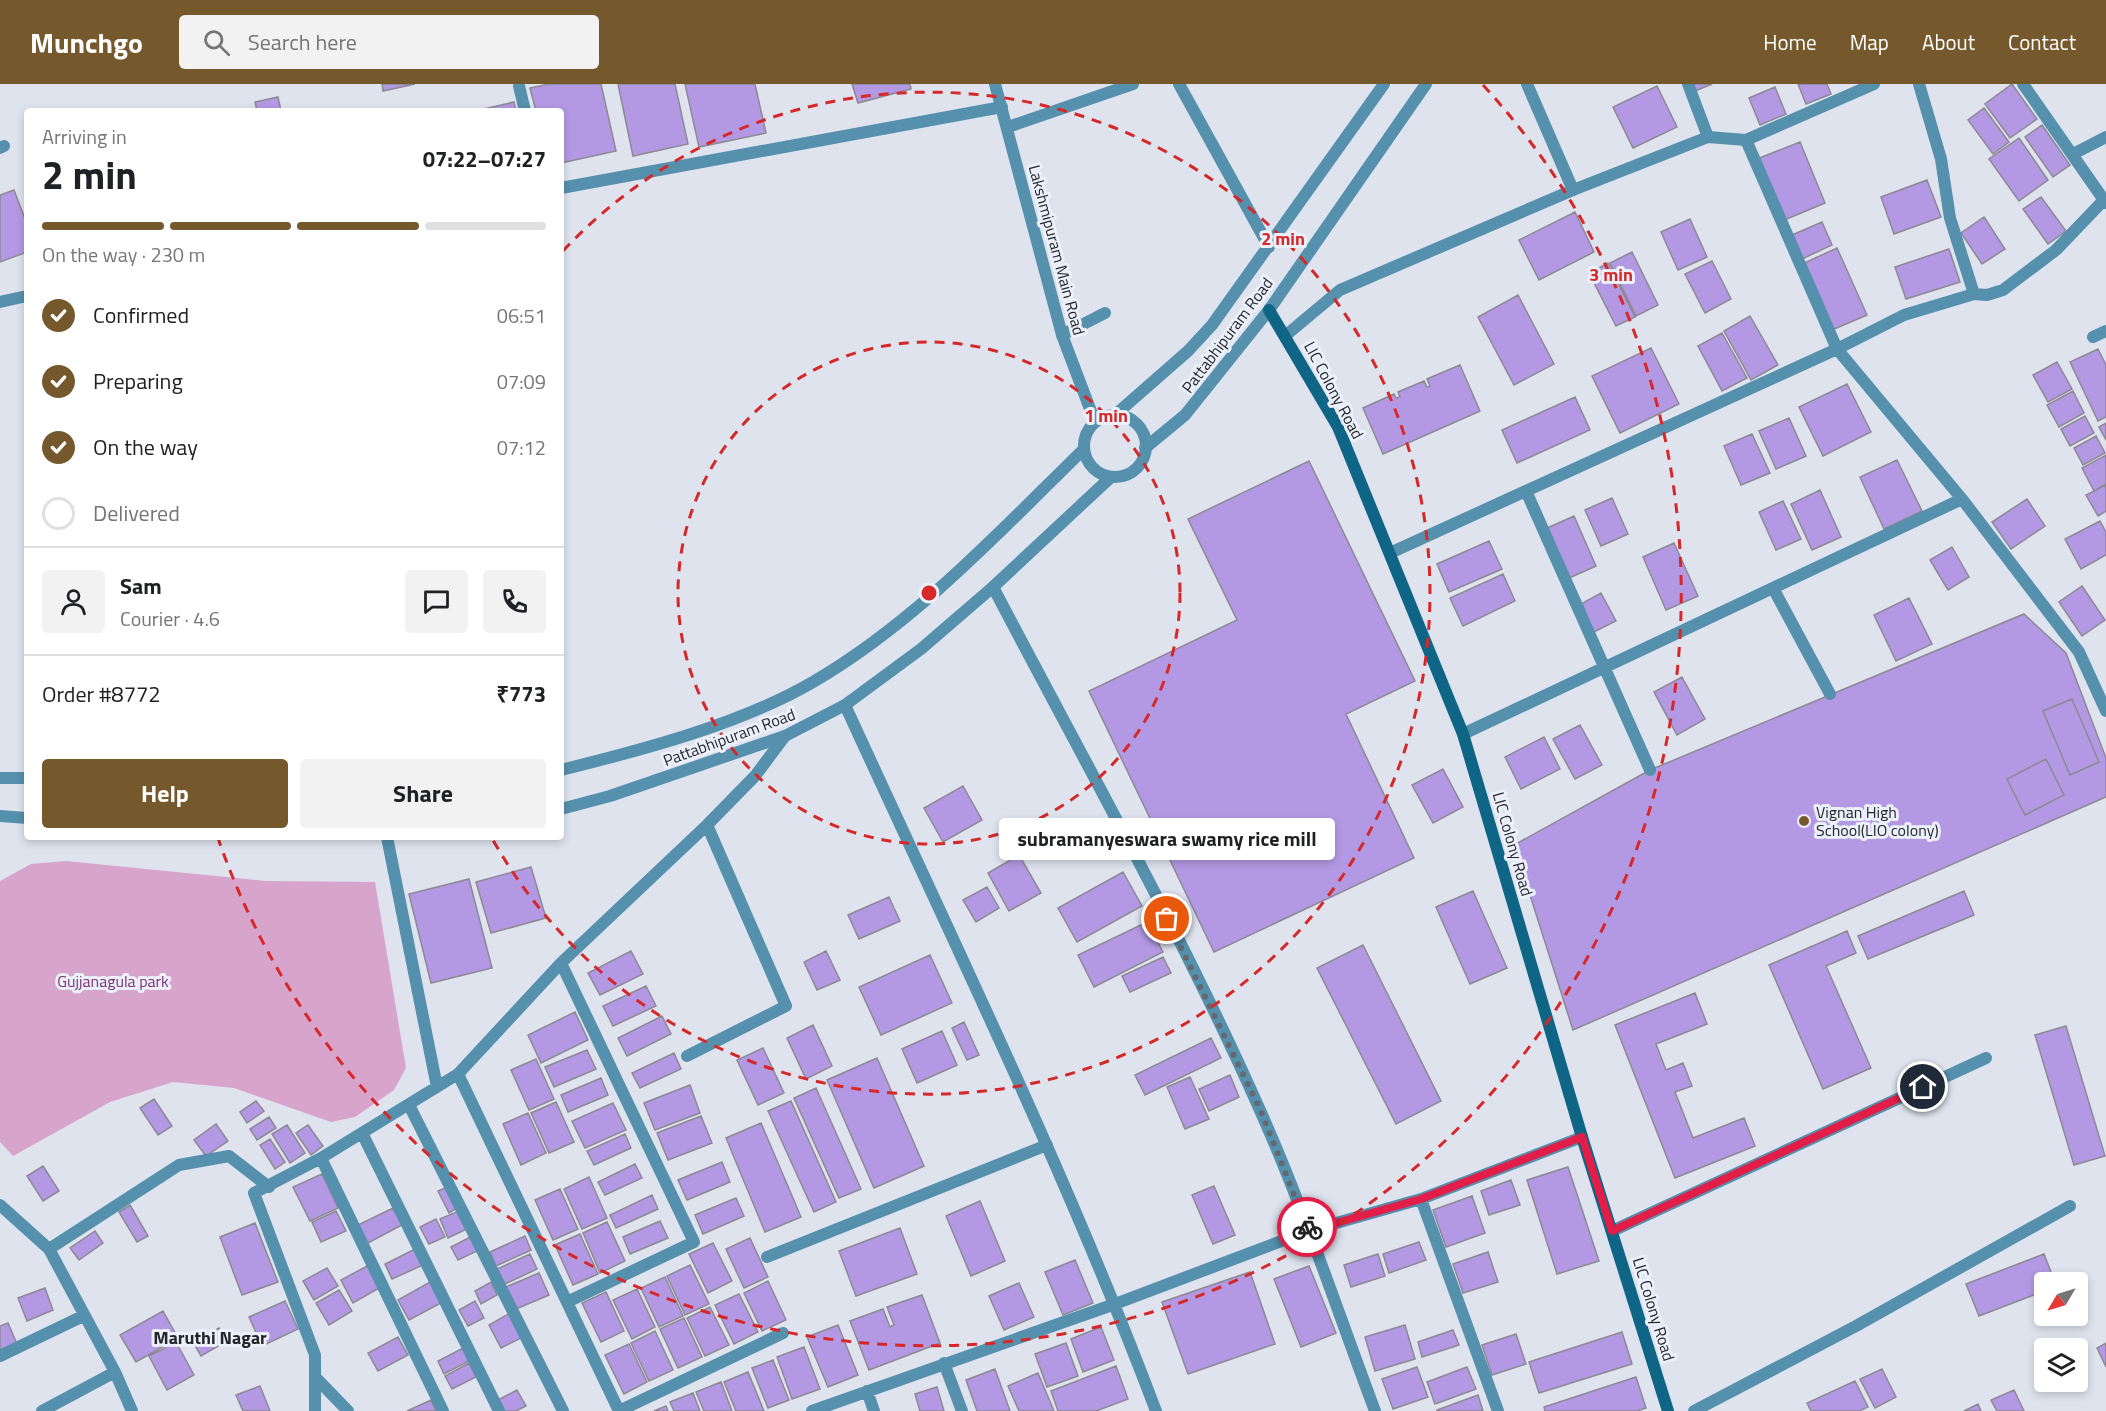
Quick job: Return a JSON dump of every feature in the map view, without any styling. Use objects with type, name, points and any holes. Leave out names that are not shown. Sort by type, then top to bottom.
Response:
[{"type":"main road","name":"LIC Colony Road","points":[[1269,310],[1338,426],[1463,734],[1582,1137],[1668,1411]]},
{"type":"street","name":"Lakshmipuram Main Road","points":[[994,84],[1008,128],[1062,335],[1095,422]]},
{"type":"street","points":[[1008,128],[1133,84]]},
{"type":"street","points":[[1179,84],[1269,247]]},
{"type":"street","name":"Pattabhipuram Road","points":[[1115,415],[1180,358],[1212,325],[1384,84]]},
{"type":"street","name":"Pattabhipuram Road","points":[[1145,448],[1191,408],[1269,310],[1426,84]]},
{"type":"street","points":[[1527,84],[1573,190]]},
{"type":"street","points":[[1689,84],[1708,137]]},
{"type":"street","points":[[1285,336],[1340,290],[1573,190],[1708,137],[1746,140],[1874,84]]},
{"type":"street","points":[[1919,84],[1941,159],[1950,218],[1974,294]]},
{"type":"street","points":[[1390,553],[1838,349],[1904,315],[1974,294],[1987,295],[2003,290],[2056,250],[2105,201],[2022,84]]},
{"type":"street","points":[[519,86],[524,108]]},
{"type":"street","points":[[564,187],[1002,107]]},
{"type":"street","points":[[2073,154],[2106,137]]},
{"type":"street","points":[[1746,140],[1838,349],[1962,499],[2079,652],[2106,711]]},
{"type":"street","points":[[0,302],[24,297]]},
{"type":"street","points":[[1062,335],[1105,313]]},
{"type":"street","points":[[2094,337],[2106,331]]},
{"type":"street","points":[[1115,415],[1134,422],[1145,438],[1145,448],[1138,466],[1130,473],[1111,477],[1093,468],[1084,449],[1084,439],[1095,422],[1115,415]]},
{"type":"street","name":"Pattabhipuram Road","points":[[564,769],[620,755],[731,718],[780,699],[813,682],[908,615],[974,556],[1084,449]]},
{"type":"street","name":"Pattabhipuram Road","points":[[564,808],[610,796],[784,736],[845,705],[921,649],[993,587],[1111,477]]},
{"type":"street","points":[[1526,491],[1650,770]]},
{"type":"street","points":[[1463,734],[1962,499]]},
{"type":"street","points":[[993,587],[1200,981],[1260,1109],[1375,1411]]},
{"type":"street","points":[[1773,588],[1830,694]]},
{"type":"street","points":[[845,705],[1047,1145],[1115,1305],[1156,1411]]},
{"type":"street","points":[[315,1411],[315,1355],[254,1193],[321,1158],[458,1074],[561,963],[707,825],[755,776],[784,736]]},
{"type":"street","points":[[0,778],[24,778]]},
{"type":"street","points":[[0,816],[24,818]]},
{"type":"street","points":[[687,1056],[786,1005],[707,825]]},
{"type":"street","points":[[388,840],[437,1088]]},
{"type":"street","points":[[561,963],[694,1242],[567,1302]]},
{"type":"street","points":[[1612,1231],[1986,1058]]},
{"type":"street","points":[[458,1074],[619,1411],[783,1333]]},
{"type":"street","points":[[409,1105],[563,1411]]},
{"type":"street","points":[[362,1133],[499,1411]]},
{"type":"street","points":[[812,1411],[1115,1305],[1308,1231],[1421,1199],[1582,1137]]},
{"type":"street","points":[[767,1257],[1047,1145]]},
{"type":"street","points":[[49,1249],[179,1165],[229,1156],[269,1187]]},
{"type":"street","points":[[321,1158],[443,1411]]},
{"type":"street","points":[[1421,1199],[1498,1411]]},
{"type":"street","points":[[0,1205],[49,1249],[115,1372],[132,1411]]},
{"type":"street","points":[[1694,1411],[1856,1326],[2070,1206]]},
{"type":"street","points":[[0,1356],[83,1316]]},
{"type":"street","points":[[944,1363],[962,1411]]},
{"type":"street","points":[[42,1411],[115,1372]]},
{"type":"street","points":[[315,1377],[348,1411]]},
{"type":"street","points":[[867,1391],[874,1411]]},
{"type":"green space","name":"Gujjanagula park","points":[[66,861],[266,881],[375,882],[406,1068],[394,1090],[355,1117],[331,1122],[234,1088],[173,1082],[110,1102],[13,1156],[0,1142],[0,881],[31,864]]},
{"type":"building","points":[[382,84],[415,84],[383,91]]},
{"type":"building","points":[[549,84],[601,84],[616,151],[564,162],[564,108],[535,108],[530,88]]},
{"type":"building","points":[[618,84],[675,84],[688,144],[633,156]]},
{"type":"building","points":[[685,84],[755,84],[766,133],[699,147]]},
{"type":"building","points":[[852,84],[910,84],[911,89],[858,103]]},
{"type":"building","points":[[1692,84],[1712,84],[1695,91]]},
{"type":"building","points":[[1798,84],[1827,84],[1831,94],[1806,104]]},
{"type":"building","points":[[2012,84],[2037,119],[2010,138],[1985,104]]},
{"type":"building","points":[[1657,86],[1677,127],[1633,148],[1613,107]]},
{"type":"building","points":[[1775,87],[1786,114],[1760,125],[1749,98]]},
{"type":"building","points":[[278,97],[280,108],[256,108],[255,102]]},
{"type":"building","points":[[514,102],[515,108],[488,108]]},
{"type":"building","points":[[1984,108],[2009,142],[1993,154],[1968,120]]},
{"type":"building","points":[[2042,125],[2070,165],[2053,177],[2025,137]]},
{"type":"building","points":[[2019,138],[2048,180],[2019,201],[1989,159]]},
{"type":"building","points":[[1800,142],[1825,203],[1782,221],[1757,159]]},
{"type":"building","points":[[1927,180],[1941,217],[1894,234],[1881,197]]},
{"type":"building","points":[[14,190],[24,216],[24,253],[0,262],[0,195]]},
{"type":"building","points":[[2041,197],[2066,231],[2048,244],[2023,209]]},
{"type":"building","points":[[1575,212],[1594,252],[1539,280],[1519,240]]},
{"type":"building","points":[[1984,217],[2005,249],[1982,264],[1961,233]]},
{"type":"building","points":[[1690,219],[1707,257],[1678,270],[1661,232]]},
{"type":"building","points":[[1822,222],[1832,245],[1802,259],[1792,235]]},
{"type":"building","points":[[1837,248],[1867,315],[1832,330],[1802,264]]},
{"type":"building","points":[[1949,249],[1960,282],[1906,299],[1895,267]]},
{"type":"building","points":[[1632,252],[1658,305],[1636,316],[1610,263]]},
{"type":"building","points":[[1712,261],[1731,299],[1705,313],[1685,274]]},
{"type":"building","points":[[1608,263],[1635,317],[1616,326],[1589,273]]},
{"type":"building","points":[[1518,295],[1554,364],[1514,385],[1478,317]]},
{"type":"building","points":[[1750,316],[1778,365],[1751,380],[1724,331]]},
{"type":"building","points":[[1722,333],[1747,378],[1722,391],[1698,346]]},
{"type":"building","points":[[1651,348],[1679,404],[1620,433],[1592,376]]},
{"type":"building","points":[[2098,349],[2106,365],[2106,417],[2098,421],[2070,362]]},
{"type":"building","points":[[2057,362],[2072,389],[2048,402],[2033,375]]},
{"type":"building","points":[[1460,365],[1480,411],[1383,454],[1363,408],[1394,394],[1396,398],[1400,397],[1398,392],[1424,381],[1427,387],[1430,386],[1427,379]]},
{"type":"building","points":[[1847,384],[1871,432],[1823,456],[1799,407]]},
{"type":"building","points":[[2073,391],[2084,413],[2059,427],[2047,405]]},
{"type":"building","points":[[1575,397],[1590,430],[1517,463],[1502,430]]},
{"type":"building","points":[[2085,416],[2094,433],[2070,446],[2061,429]]},
{"type":"building","points":[[1789,418],[1806,456],[1776,469],[1759,431]]},
{"type":"building","points":[[2106,423],[2106,440],[2099,427]]},
{"type":"building","points":[[1752,434],[1770,473],[1741,485],[1724,446]]},
{"type":"building","points":[[2096,436],[2105,453],[2083,465],[2074,448]]},
{"type":"building","points":[[2106,455],[2106,484],[2094,491],[2082,468]]},
{"type":"building","points":[[1897,460],[1922,511],[1884,529],[1860,477]]},
{"type":"building","points":[[1309,461],[1415,681],[1346,714],[1414,858],[1214,952],[1089,691],[1237,620],[1188,519]]},
{"type":"building","points":[[2106,485],[2106,511],[2098,516],[2086,495]]},
{"type":"building","points":[[1820,490],[1841,537],[1812,550],[1791,504]]},
{"type":"building","points":[[1612,498],[1628,534],[1601,546],[1585,510]]},
{"type":"building","points":[[2027,499],[2045,526],[2011,549],[1992,522]]},
{"type":"building","points":[[1783,501],[1801,539],[1776,550],[1759,512]]},
{"type":"building","points":[[1574,516],[1596,566],[1567,579],[1545,529]]},
{"type":"building","points":[[2100,521],[2106,532],[2106,555],[2081,569],[2065,539]]},
{"type":"building","points":[[1489,541],[1502,569],[1449,592],[1437,564]]},
{"type":"building","points":[[1674,543],[1698,596],[1666,610],[1643,557]]},
{"type":"building","points":[[1952,547],[1969,577],[1948,590],[1930,560]]},
{"type":"building","points":[[1503,574],[1515,601],[1463,626],[1450,598]]},
{"type":"building","points":[[2082,586],[2105,620],[2082,636],[2059,602]]},
{"type":"building","points":[[1601,593],[1616,621],[1594,632],[1579,605]]},
{"type":"building","points":[[1909,598],[1932,644],[1896,661],[1874,615]]},
{"type":"building","name":"Vignan High School(LIO colony)","points":[[2024,614],[2066,653],[2106,758],[2106,797],[1573,1030],[1514,845],[1650,770]]},
{"type":"building","points":[[1682,677],[1705,719],[1677,735],[1654,692]]},
{"type":"building","points":[[2072,699],[2099,762],[2070,775],[2043,711]]},
{"type":"building","points":[[1580,725],[1602,765],[1575,779],[1553,739]]},
{"type":"building","points":[[1544,737],[1560,769],[1521,789],[1505,757]]},
{"type":"building","points":[[2046,759],[2064,795],[2025,815],[2007,779]]},
{"type":"building","points":[[1443,769],[1463,807],[1433,823],[1412,785]]},
{"type":"building","points":[[963,786],[982,820],[943,842],[924,808]]},
{"type":"building","points":[[1019,855],[1041,893],[1009,911],[988,873]]},
{"type":"building","points":[[531,867],[546,918],[491,933],[476,882]]},
{"type":"building","points":[[1123,872],[1142,906],[1077,942],[1058,908]]},
{"type":"building","points":[[469,879],[492,968],[431,983],[409,894]]},
{"type":"building","points":[[987,887],[999,908],[976,922],[963,900]]},
{"type":"building","points":[[1473,891],[1507,968],[1470,984],[1436,907]]},
{"type":"building","points":[[1964,891],[1974,915],[1868,959],[1858,936]]},
{"type":"building","points":[[889,897],[900,921],[859,939],[848,915]]},
{"type":"building","points":[[1147,922],[1163,952],[1094,987],[1078,955]]},
{"type":"building","points":[[1847,931],[1856,953],[1826,966],[1871,1068],[1823,1089],[1769,965]]},
{"type":"building","points":[[1363,945],[1441,1101],[1396,1124],[1317,968]]},
{"type":"building","points":[[631,951],[643,974],[600,995],[588,973]]},
{"type":"building","points":[[826,951],[840,980],[817,990],[804,962]]},
{"type":"building","points":[[930,955],[952,1003],[881,1035],[859,987]]},
{"type":"building","points":[[1163,957],[1171,973],[1130,992],[1122,976]]},
{"type":"building","points":[[646,986],[656,1006],[613,1026],[603,1006]]},
{"type":"building","points":[[1695,993],[1707,1024],[1656,1044],[1666,1070],[1683,1063],[1692,1086],[1675,1092],[1693,1138],[1744,1118],[1755,1146],[1675,1178],[1615,1025]]},
{"type":"building","points":[[575,1012],[588,1040],[541,1063],[528,1035]]},
{"type":"building","points":[[662,1016],[671,1034],[627,1056],[618,1038]]},
{"type":"building","points":[[964,1022],[979,1055],[967,1060],[952,1028]]},
{"type":"building","points":[[813,1025],[832,1066],[806,1079],[787,1038]]},
{"type":"building","points":[[2066,1026],[2105,1156],[2074,1165],[2035,1035]]},
{"type":"building","points":[[942,1031],[957,1065],[917,1083],[902,1049]]},
{"type":"building","points":[[1211,1038],[1221,1058],[1145,1095],[1135,1075]]},
{"type":"building","points":[[763,1048],[784,1093],[758,1105],[737,1060]]},
{"type":"building","points":[[587,1050],[596,1069],[554,1087],[545,1067]]},
{"type":"building","points":[[674,1053],[681,1069],[640,1088],[632,1073]]},
{"type":"building","points":[[877,1058],[924,1166],[874,1188],[827,1080]]},
{"type":"building","points":[[536,1059],[554,1099],[529,1110],[511,1070]]},
{"type":"building","points":[[1230,1075],[1239,1097],[1209,1111],[1199,1089]]},
{"type":"building","points":[[1190,1077],[1209,1119],[1185,1129],[1167,1087]]},
{"type":"building","points":[[601,1078],[608,1095],[568,1112],[561,1095]]},
{"type":"building","points":[[690,1085],[700,1113],[655,1130],[644,1103]]},
{"type":"building","points":[[816,1088],[861,1189],[839,1198],[794,1098]]},
{"type":"building","points":[[154,1099],[172,1126],[158,1135],[140,1108]]},
{"type":"building","points":[[256,1101],[264,1111],[247,1123],[240,1112]]},
{"type":"building","points":[[791,1101],[836,1202],[814,1212],[768,1111]]},
{"type":"building","points":[[556,1102],[574,1142],[549,1153],[531,1113]]},
{"type":"building","points":[[613,1103],[626,1130],[585,1148],[572,1121]]},
{"type":"building","points":[[528,1113],[546,1153],[521,1165],[503,1124]]},
{"type":"building","points":[[701,1116],[712,1143],[668,1160],[657,1133]]},
{"type":"building","points":[[269,1117],[276,1128],[257,1140],[250,1129]]},
{"type":"building","points":[[761,1123],[801,1217],[765,1232],[726,1138]]},
{"type":"building","points":[[216,1124],[228,1141],[206,1156],[194,1140]]},
{"type":"building","points":[[287,1125],[305,1153],[290,1163],[272,1134]]},
{"type":"building","points":[[308,1125],[323,1146],[311,1155],[296,1133]]},
{"type":"building","points":[[625,1134],[631,1148],[594,1165],[587,1151]]},
{"type":"building","points":[[270,1139],[285,1162],[275,1169],[260,1145]]},
{"type":"building","points":[[722,1162],[730,1182],[687,1200],[678,1180]]},
{"type":"building","points":[[635,1164],[642,1178],[605,1195],[598,1182]]},
{"type":"building","points":[[43,1166],[59,1191],[43,1201],[27,1176]]},
{"type":"building","points":[[1568,1167],[1599,1261],[1557,1274],[1527,1180]]},
{"type":"building","points":[[322,1174],[338,1208],[310,1221],[293,1187]]},
{"type":"building","points":[[589,1177],[607,1218],[582,1229],[564,1189]]},
{"type":"building","points":[[1511,1180],[1520,1205],[1489,1215],[1481,1191]]},
{"type":"building","points":[[1214,1186],[1235,1235],[1213,1244],[1192,1195]]},
{"type":"building","points":[[447,1187],[457,1208],[449,1213],[438,1191]]},
{"type":"building","points":[[560,1189],[578,1229],[553,1240],[535,1200]]},
{"type":"building","points":[[652,1195],[658,1209],[616,1228],[610,1215]]},
{"type":"building","points":[[1472,1196],[1485,1233],[1446,1247],[1433,1210]]},
{"type":"building","points":[[736,1198],[744,1216],[703,1234],[695,1215]]},
{"type":"building","points":[[980,1201],[1005,1261],[971,1276],[946,1216]]},
{"type":"building","points":[[130,1205],[148,1236],[137,1242],[119,1212]]},
{"type":"building","points":[[393,1208],[402,1225],[368,1243],[358,1225]]},
{"type":"building","points":[[336,1211],[346,1231],[321,1242],[312,1222]]},
{"type":"building","points":[[459,1211],[467,1229],[448,1238],[440,1219]]},
{"type":"building","points":[[436,1219],[445,1237],[429,1244],[420,1227]]},
{"type":"building","points":[[660,1221],[668,1238],[630,1254],[623,1237]]},
{"type":"building","points":[[607,1222],[625,1261],[600,1273],[583,1233]]},
{"type":"building","points":[[255,1223],[278,1282],[242,1295],[220,1237]]},
{"type":"building","points":[[900,1228],[917,1274],[856,1296],[839,1251]]},
{"type":"building","points":[[95,1231],[103,1243],[79,1260],[70,1248]]},
{"type":"building","points":[[580,1234],[598,1274],[573,1285],[555,1245]]},
{"type":"building","points":[[472,1236],[479,1250],[458,1260],[451,1247]]},
{"type":"building","points":[[525,1236],[531,1250],[496,1266],[490,1252]]},
{"type":"building","points":[[750,1238],[768,1277],[744,1288],[726,1249]]},
{"type":"building","points":[[1419,1242],[1426,1260],[1389,1273],[1383,1254]]},
{"type":"building","points":[[713,1243],[732,1281],[708,1293],[689,1254]]},
{"type":"building","points":[[415,1249],[423,1265],[392,1279],[385,1264]]},
{"type":"building","points":[[1488,1252],[1498,1282],[1463,1293],[1453,1264]]},
{"type":"building","points":[[530,1254],[537,1269],[505,1284],[497,1269]]},
{"type":"building","points":[[1378,1254],[1385,1276],[1351,1287],[1344,1265]]},
{"type":"building","points":[[2044,1254],[2051,1272],[2034,1272],[2034,1295],[1979,1316],[1966,1284]]},
{"type":"building","points":[[1075,1260],[1093,1303],[1063,1315],[1045,1272]]},
{"type":"building","points":[[369,1265],[381,1287],[353,1303],[341,1280]]},
{"type":"building","points":[[690,1265],[709,1304],[685,1315],[667,1276]]},
{"type":"building","points":[[1309,1266],[1336,1333],[1301,1347],[1274,1279]]},
{"type":"building","points":[[327,1268],[338,1286],[314,1300],[303,1281]]},
{"type":"building","points":[[1250,1272],[1275,1344],[1188,1374],[1162,1302]]},
{"type":"building","points":[[539,1273],[549,1295],[516,1309],[506,1287]]},
{"type":"building","points":[[665,1277],[683,1316],[659,1327],[641,1288]]},
{"type":"building","points":[[768,1281],[786,1320],[762,1331],[744,1293]]},
{"type":"building","points":[[430,1282],[441,1303],[409,1320],[398,1300]]},
{"type":"building","points":[[491,1282],[497,1295],[481,1304],[475,1291]]},
{"type":"building","points":[[1019,1283],[1034,1317],[1004,1330],[989,1296]]},
{"type":"building","points":[[45,1288],[53,1310],[27,1321],[18,1298]]},
{"type":"building","points":[[637,1289],[655,1327],[632,1339],[613,1300]]},
{"type":"building","points":[[339,1290],[352,1311],[329,1325],[316,1303]]},
{"type":"building","points":[[606,1292],[624,1331],[601,1342],[582,1303]]},
{"type":"building","points":[[739,1294],[758,1332],[734,1344],[715,1305]]},
{"type":"building","points":[[922,1295],[940,1343],[869,1370],[850,1321],[883,1309],[890,1327],[894,1325],[887,1307]]},
{"type":"building","points":[[285,1301],[298,1329],[262,1346],[249,1317]]},
{"type":"building","points":[[475,1301],[484,1318],[468,1326],[459,1310]]},
{"type":"building","points":[[710,1307],[729,1345],[705,1356],[687,1318]]},
{"type":"building","points":[[163,1311],[178,1338],[136,1362],[120,1335]]},
{"type":"building","points":[[510,1313],[523,1337],[501,1348],[489,1325]]},
{"type":"building","points":[[684,1318],[702,1357],[678,1368],[660,1329]]},
{"type":"building","points":[[8,1323],[17,1344],[0,1352],[0,1326]]},
{"type":"building","points":[[838,1325],[858,1375],[828,1387],[807,1337]]},
{"type":"building","points":[[1405,1325],[1415,1359],[1375,1371],[1365,1337]]},
{"type":"building","points":[[1101,1327],[1114,1360],[1083,1372],[1071,1339]]},
{"type":"building","points":[[219,1328],[227,1341],[201,1356],[193,1342]]},
{"type":"building","points":[[1453,1330],[1459,1345],[1422,1357],[1418,1342]]},
{"type":"building","points":[[655,1331],[673,1370],[649,1381],[631,1343]]},
{"type":"building","points":[[1622,1332],[1632,1364],[1539,1393],[1529,1362]]},
{"type":"building","points":[[1516,1334],[1526,1364],[1492,1375],[1482,1345]]},
{"type":"building","points":[[398,1337],[408,1355],[378,1371],[368,1353]]},
{"type":"building","points":[[176,1342],[194,1375],[167,1390],[149,1356]]},
{"type":"building","points":[[1066,1343],[1078,1376],[1047,1387],[1035,1354]]},
{"type":"building","points":[[2106,1343],[2106,1367],[2097,1348]]},
{"type":"building","points":[[629,1344],[647,1382],[624,1394],[605,1355]]},
{"type":"building","points":[[804,1347],[820,1389],[792,1399],[777,1357]]},
{"type":"building","points":[[463,1348],[469,1361],[444,1374],[438,1361]]},
{"type":"building","points":[[773,1360],[789,1400],[768,1408],[752,1368]]},
{"type":"building","points":[[469,1363],[476,1377],[452,1389],[445,1376]]},
{"type":"building","points":[[1116,1366],[1128,1399],[1096,1411],[1058,1411],[1051,1391]]},
{"type":"building","points":[[1417,1367],[1428,1397],[1393,1409],[1382,1379]]},
{"type":"building","points":[[1467,1367],[1476,1389],[1435,1404],[1427,1382]]},
{"type":"building","points":[[995,1369],[1010,1411],[977,1411],[966,1380]]},
{"type":"building","points":[[1882,1369],[1896,1397],[1875,1408],[1860,1379]]},
{"type":"building","points":[[748,1372],[764,1411],[736,1411],[724,1382]]},
{"type":"building","points":[[1038,1373],[1054,1411],[1019,1411],[1008,1386]]},
{"type":"building","points":[[1636,1377],[1646,1408],[1637,1411],[1545,1411],[1544,1407]]},
{"type":"building","points":[[1855,1381],[1868,1407],[1859,1411],[1811,1411],[1807,1403]]},
{"type":"building","points":[[721,1382],[732,1411],[704,1411],[696,1392]]},
{"type":"building","points":[[260,1386],[270,1411],[243,1411],[236,1395]]},
{"type":"building","points":[[937,1387],[944,1411],[920,1411],[915,1394]]},
{"type":"building","points":[[517,1390],[526,1406],[516,1411],[504,1411],[498,1400]]},
{"type":"building","points":[[2014,1390],[2024,1411],[1997,1411],[1991,1400]]},
{"type":"building","points":[[693,1393],[700,1411],[674,1411],[670,1402]]},
{"type":"building","points":[[1478,1395],[1483,1411],[1437,1411],[1437,1410]]},
{"type":"building","points":[[431,1400],[436,1411],[407,1411]]},
{"type":"building","points":[[1978,1404],[1981,1411],[1964,1411]]},
{"type":"building","points":[[666,1406],[668,1411],[654,1411]]},
{"type":"way so far","points":[[1167,919],[1200,981],[1260,1109],[1307,1227]]},
{"type":"place","name":"Vignan High School(LIO colony)","points":[[1804,821]]},
{"type":"place","name":"subramanyeswara swamy rice mill","points":[[1167,919]]},
{"type":"district","name":"Maruthi Nagar","points":[[210,1338]]},
{"type":"route","points":[[1307,1227],[1308,1231],[1421,1199],[1582,1137],[1612,1231],[1923,1087]]}]
